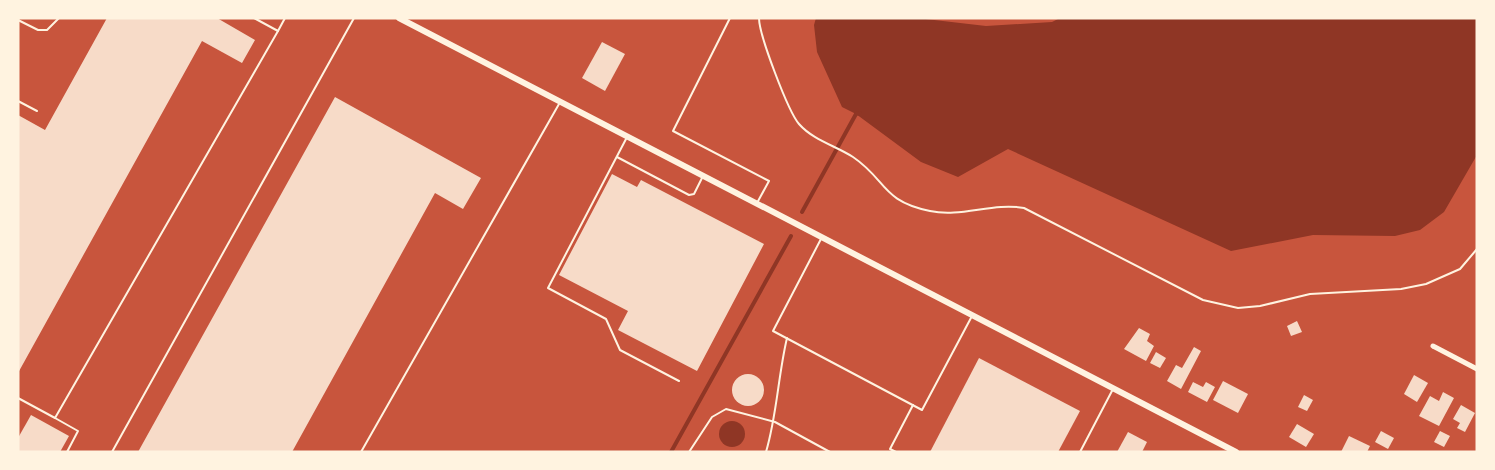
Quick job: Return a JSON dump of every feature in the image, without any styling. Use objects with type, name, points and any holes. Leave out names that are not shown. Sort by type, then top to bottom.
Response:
[{"type":"street","points":[[399,18],[1236,452]]},
{"type":"street","points":[[1433,346],[1477,369]]},
{"type":"lane","points":[[18,20],[38,30],[47,30],[59,18]]},
{"type":"lane","points":[[254,18],[278,31]]},
{"type":"lane","points":[[55,418],[285,18]]},
{"type":"lane","points":[[112,452],[354,18]]},
{"type":"lane","points":[[730,18],[673,131],[769,181],[757,203]]},
{"type":"lane","points":[[18,101],[37,111]]},
{"type":"lane","points":[[361,452],[561,102]]},
{"type":"lane","points":[[627,136],[548,288],[606,319],[620,350],[679,381]]},
{"type":"lane","points":[[616,157],[689,195],[694,194],[703,176]]},
{"type":"lane","points":[[822,237],[773,331],[922,410],[972,316]]},
{"type":"lane","points":[[766,452],[775,422],[777,379],[787,338]]},
{"type":"lane","points":[[1080,452],[1113,389]]},
{"type":"lane","points":[[18,398],[78,431],[67,452]]},
{"type":"lane","points":[[897,452],[889,450],[914,405]]},
{"type":"lane","points":[[689,452],[712,417],[726,408],[775,422],[830,452]]},
{"type":"path","points":[[758,19],[793,114],[800,124],[854,158],[893,198],[910,206],[952,214],[1012,206],[1024,208],[1182,290],[1223,307],[1260,306],[1332,291],[1401,290],[1444,278],[1460,269],[1477,249]]},
{"type":"shaded area","points":[[816,18],[917,18],[986,26],[1052,22],[1060,18],[1477,18],[1477,155],[1444,212],[1420,230],[1395,236],[1313,235],[1231,251],[1008,149],[958,177],[921,162],[856,114],[842,107],[817,52],[814,25]]},
{"type":"shaded area","points":[[732,421],[741,425],[745,434],[741,443],[732,447],[723,443],[719,434],[723,425]]},
{"type":"building","points":[[107,18],[217,18],[255,40],[242,63],[202,41],[18,373],[18,115],[45,130]]},
{"type":"building","points":[[602,42],[625,54],[605,91],[582,78]]},
{"type":"building","points":[[335,97],[481,178],[463,209],[435,193],[292,452],[138,452]]},
{"type":"building","points":[[612,174],[637,187],[641,180],[764,244],[697,371],[618,330],[628,311],[559,275]]},
{"type":"building","points":[[1297,321],[1302,332],[1291,336],[1287,326]]},
{"type":"building","points":[[1139,328],[1150,334],[1147,341],[1154,346],[1146,361],[1124,349]]},
{"type":"building","points":[[1194,347],[1201,351],[1181,389],[1167,381],[1176,365],[1182,368]]},
{"type":"building","points":[[1156,352],[1166,358],[1160,368],[1150,363]]},
{"type":"building","points":[[979,358],[1080,411],[1058,452],[930,452]]},
{"type":"building","points":[[748,374],[759,379],[764,390],[759,401],[748,406],[737,401],[732,390],[737,379]]},
{"type":"building","points":[[1414,375],[1428,383],[1417,402],[1404,394]]},
{"type":"building","points":[[1223,381],[1248,394],[1238,413],[1213,400]]},
{"type":"building","points":[[1193,382],[1203,387],[1206,382],[1215,387],[1207,402],[1188,392]]},
{"type":"building","points":[[1443,392],[1454,398],[1439,426],[1419,416],[1430,396],[1439,401]]},
{"type":"building","points":[[1304,395],[1313,400],[1307,411],[1298,407]]},
{"type":"building","points":[[1461,405],[1475,413],[1465,432],[1457,428],[1460,423],[1453,419]]},
{"type":"building","points":[[31,415],[69,436],[60,452],[18,452],[18,438]]},
{"type":"building","points":[[1297,424],[1314,434],[1306,447],[1289,437]]},
{"type":"building","points":[[1381,431],[1394,438],[1388,449],[1375,442]]},
{"type":"building","points":[[1440,431],[1450,436],[1444,447],[1434,442]]},
{"type":"building","points":[[1128,432],[1147,442],[1142,452],[1117,452]]},
{"type":"building","points":[[1349,436],[1370,446],[1367,452],[1341,452]]},
{"type":"waterway","points":[[802,212],[856,114],[860,113]]},
{"type":"waterway","points":[[671,452],[791,236]]}]
